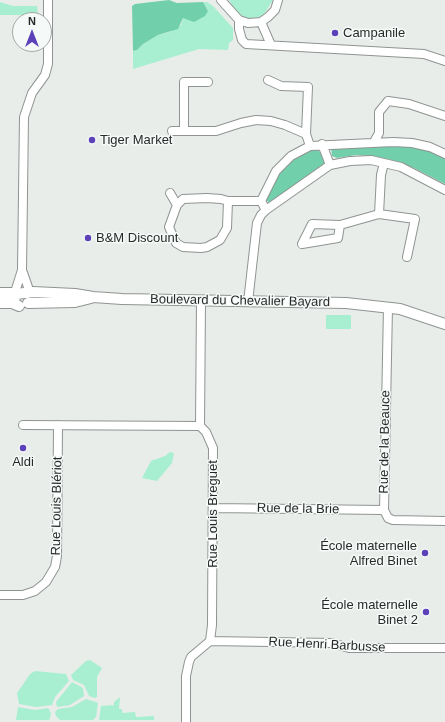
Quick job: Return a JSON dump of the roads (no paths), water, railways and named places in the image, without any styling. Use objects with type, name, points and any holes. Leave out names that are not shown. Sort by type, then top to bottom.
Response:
[{"type":"street","points":[[20,298],[28,287],[22,270],[24,117],[32,93],[45,75],[48,64],[48,0]]},
{"type":"street","points":[[222,0],[239,20],[248,23],[261,22],[275,10],[278,1]]},
{"type":"street","points":[[239,20],[239,29],[242,40],[246,44],[424,54],[445,62]]},
{"type":"street","points":[[261,22],[271,45]]},
{"type":"street","points":[[268,80],[282,86],[308,87],[306,134],[310,146]]},
{"type":"street","points":[[184,131],[184,82],[208,82]]},
{"type":"street","points":[[374,142],[379,133],[380,112],[388,101],[409,104],[445,116]]},
{"type":"street","points":[[172,131],[216,131],[256,120],[271,121],[306,134]]},
{"type":"street","points":[[261,201],[276,171],[291,156],[310,146],[322,144],[374,142],[412,143],[430,147],[445,154]]},
{"type":"street","points":[[322,144],[330,165]]},
{"type":"street","points":[[248,302],[257,223],[266,210],[330,165],[361,159],[384,163],[401,167],[445,190]]},
{"type":"street","points":[[378,214],[381,174],[384,163]]},
{"type":"street","points":[[170,193],[177,205]]},
{"type":"street","points":[[228,201],[228,223],[224,233],[215,243],[202,248],[184,247],[176,243],[169,227],[177,205],[183,199],[261,201]]},
{"type":"street","points":[[261,201],[266,210]]},
{"type":"street","points":[[340,225],[338,238],[302,244],[312,224],[340,225],[378,214],[415,219],[407,257]]},
{"type":"street","name":"Boulevard du Chevalier Bayard","points":[[0,293],[13,293],[20,298]]},
{"type":"street","name":"Boulevard du Chevalier Bayard","points":[[0,303],[20,298],[75,302],[93,297],[248,302],[339,302],[388,307],[414,313],[445,324]]},
{"type":"street","points":[[24,425],[200,426],[201,301]]},
{"type":"street","name":"Rue de la Beauce","points":[[388,307],[384,510],[388,518],[394,520],[445,521]]},
{"type":"street","name":"Rue Louis Blériot","points":[[0,595],[23,594],[35,591],[46,582],[55,567],[57,556],[58,426]]},
{"type":"street","name":"Rue Louis Breguet","points":[[200,426],[206,432],[213,448],[212,625],[210,641]]},
{"type":"street","name":"Rue de la Brie","points":[[213,508],[384,510]]},
{"type":"street","points":[[186,722],[186,676],[189,662],[192,657],[210,641]]},
{"type":"street","name":"Rue Henri Barbusse","points":[[210,641],[332,643],[349,648],[445,648]]},
{"type":"place","name":"Campanile","points":[[335,33]]},
{"type":"place","name":"Tiger Market","points":[[92,140]]},
{"type":"place","name":"B&M Discount","points":[[88,238]]},
{"type":"place","name":"Aldi","points":[[23,448]]},
{"type":"place","name":"École maternelle Alfred Binet","points":[[425,553]]},
{"type":"place","name":"École maternelle Binet 2","points":[[426,612]]}]
